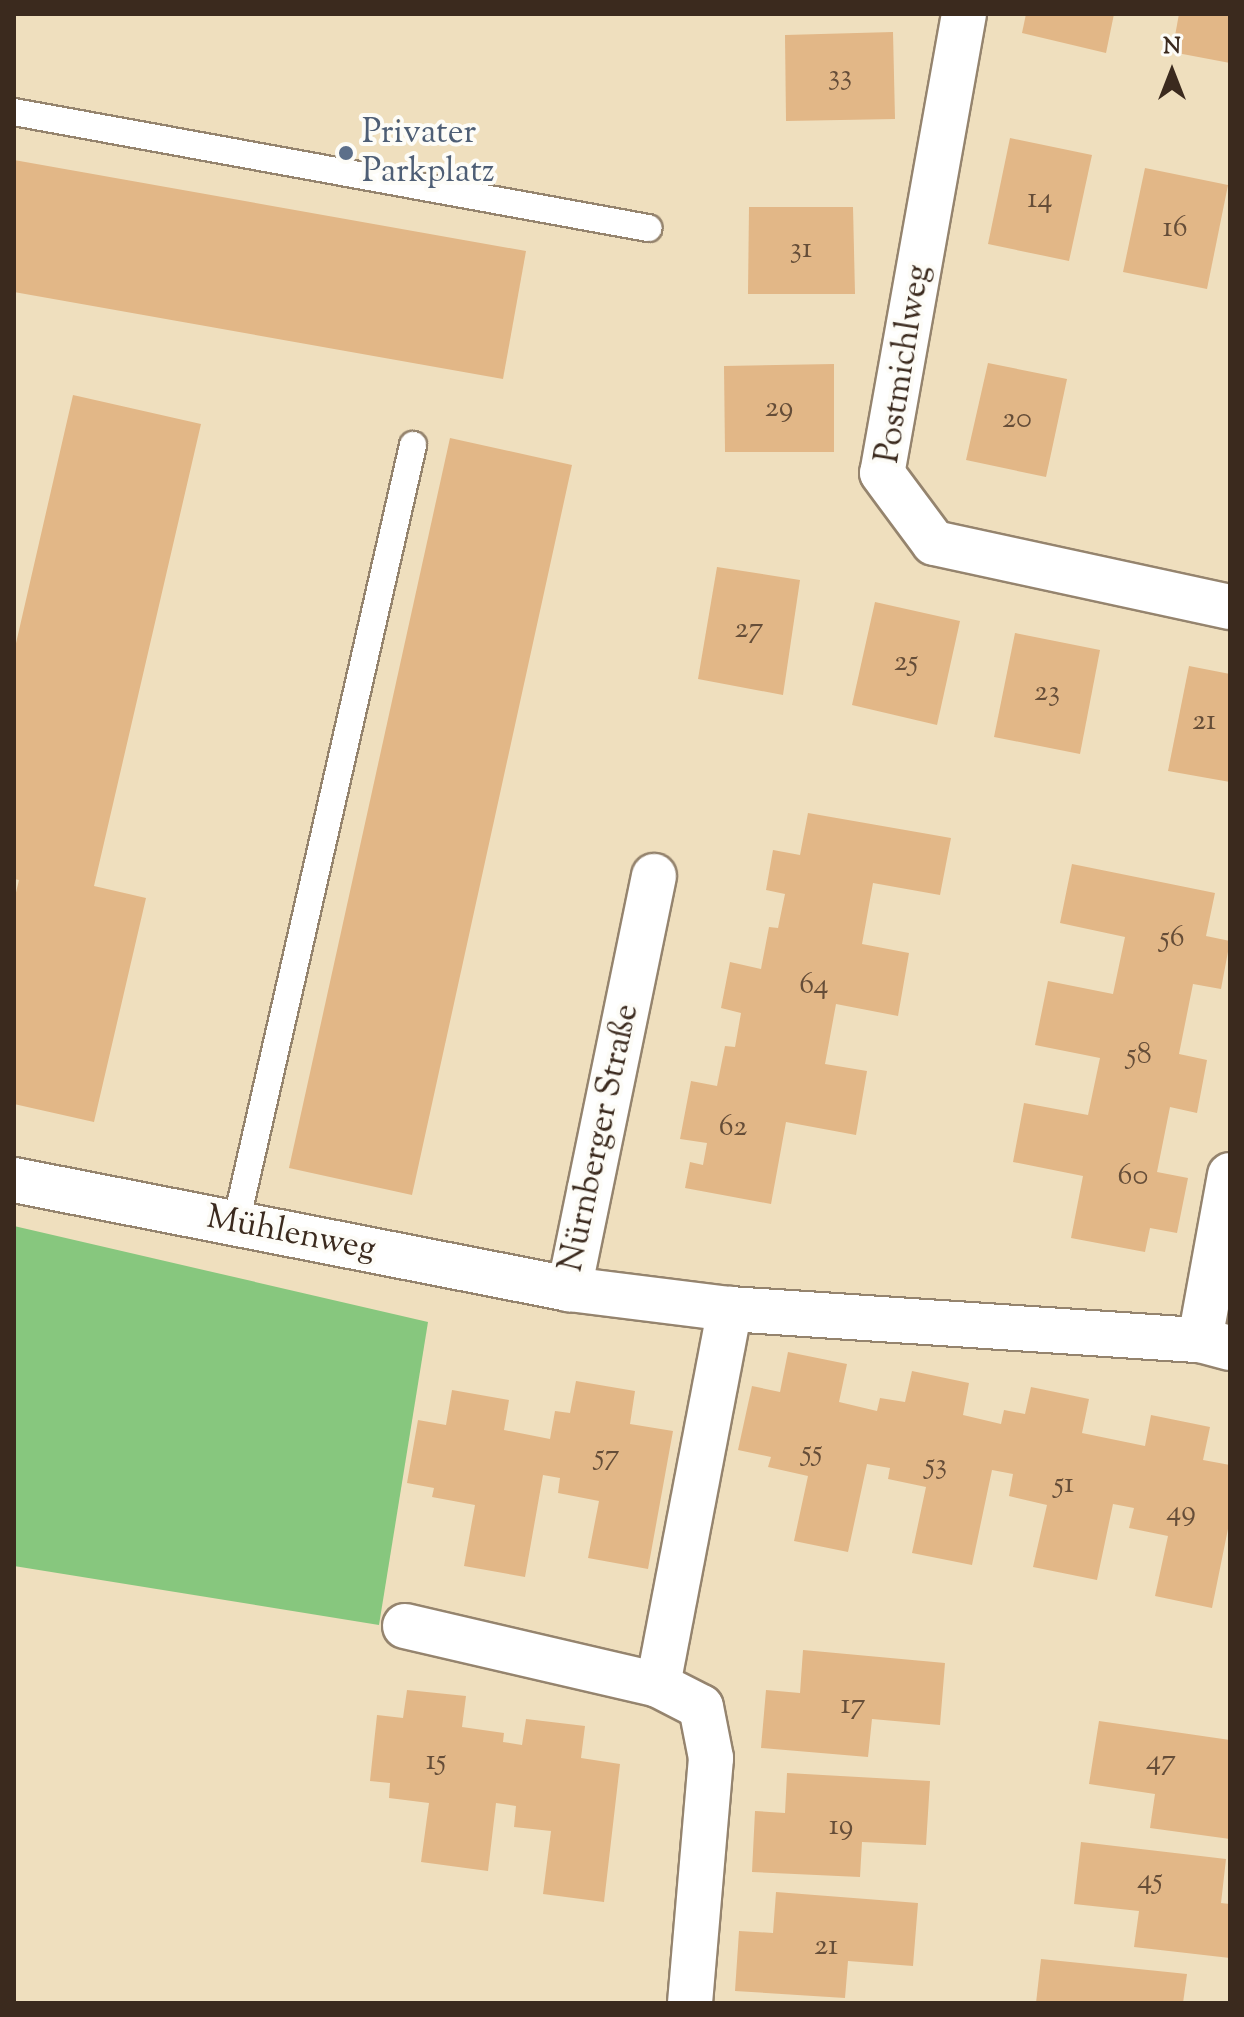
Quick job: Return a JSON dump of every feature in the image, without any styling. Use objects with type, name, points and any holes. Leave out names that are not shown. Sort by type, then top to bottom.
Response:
[{"type":"street","name":"Postmichlweg","points":[[964,14],[882,473],[934,543],[1230,607]]},
{"type":"street","name":"Nürnberger Straße","points":[[654,876],[569,1289],[730,1309],[1215,1344],[1230,1175]]},
{"type":"street","name":"Mühlenweg","points":[[14,1180],[569,1289]]},
{"type":"street","points":[[658,1685],[730,1309]]},
{"type":"street","points":[[405,1626],[658,1685],[701,1707],[711,1758],[690,2003]]},
{"type":"lane","points":[[14,112],[648,228]]},
{"type":"lane","points":[[236,1223],[413,445]]},
{"type":"green space","points":[[14,1226],[428,1322],[379,1625],[14,1566]]},
{"type":"building","points":[[1026,14],[1114,14],[1106,53],[1022,33]]},
{"type":"building","points":[[1179,14],[1230,14],[1230,63],[1172,52]]},
{"type":"building","points":[[893,32],[895,119],[786,121],[785,35]]},
{"type":"building","points":[[1010,138],[1092,155],[1069,261],[988,244]]},
{"type":"building","points":[[14,160],[526,251],[503,379],[14,292]]},
{"type":"building","points":[[1145,168],[1228,185],[1207,289],[1123,272]]},
{"type":"building","points":[[749,207],[853,207],[855,294],[748,294]]},
{"type":"building","points":[[988,363],[1067,379],[1046,477],[966,460]]},
{"type":"building","points":[[834,364],[834,452],[725,452],[724,366]]},
{"type":"building","points":[[73,395],[201,424],[94,886],[146,898],[94,1122],[14,1104],[14,901],[19,880],[14,879],[14,652]]},
{"type":"building","points":[[450,438],[572,465],[412,1195],[289,1168]]},
{"type":"building","points":[[717,567],[800,580],[783,695],[698,679]]},
{"type":"building","points":[[875,602],[960,621],[937,725],[852,705]]},
{"type":"building","points":[[1015,633],[1100,650],[1080,754],[994,737]]},
{"type":"building","points":[[1189,666],[1230,674],[1230,782],[1168,771]]},
{"type":"building","points":[[808,813],[951,838],[940,895],[873,883],[862,944],[909,953],[898,1016],[836,1004],[825,1064],[867,1071],[856,1135],[786,1122],[771,1204],[685,1188],[690,1162],[703,1165],[707,1143],[680,1139],[691,1081],[717,1086],[725,1046],[735,1047],[741,1013],[721,1008],[730,962],[761,969],[769,927],[778,928],[785,894],[766,890],[773,850],[800,855]]},
{"type":"building","points":[[1072,864],[1215,893],[1206,936],[1230,941],[1221,989],[1193,984],[1179,1054],[1207,1060],[1197,1113],[1170,1107],[1157,1172],[1188,1178],[1177,1233],[1150,1228],[1145,1252],[1071,1238],[1083,1176],[1013,1162],[1024,1103],[1088,1115],[1100,1058],[1035,1045],[1048,981],[1113,994],[1125,937],[1060,923]]},
{"type":"building","points":[[788,1352],[847,1364],[839,1402],[877,1411],[880,1398],[905,1402],[912,1371],[969,1383],[963,1415],[1001,1424],[1004,1410],[1025,1414],[1031,1387],[1089,1399],[1082,1433],[1145,1446],[1151,1415],[1210,1427],[1203,1460],[1230,1465],[1230,1519],[1212,1608],[1155,1596],[1168,1536],[1129,1528],[1134,1508],[1113,1504],[1097,1580],[1033,1567],[1047,1505],[1009,1496],[1013,1474],[992,1470],[972,1565],[912,1553],[926,1487],[888,1479],[890,1468],[867,1464],[848,1552],[794,1541],[808,1476],[768,1467],[771,1457],[738,1450],[752,1386],[780,1392]]},
{"type":"building","points":[[576,1381],[635,1391],[630,1424],[673,1431],[648,1569],[588,1558],[599,1501],[558,1493],[560,1478],[543,1475],[525,1577],[464,1566],[475,1505],[432,1497],[434,1488],[407,1483],[418,1420],[446,1425],[452,1390],[509,1400],[504,1430],[550,1439],[555,1411],[570,1413]]},
{"type":"building","points":[[803,1650],[945,1663],[940,1725],[872,1719],[868,1757],[761,1748],[766,1690],[800,1693]]},
{"type":"building","points":[[407,1690],[466,1696],[462,1727],[504,1733],[503,1742],[522,1745],[526,1719],[585,1726],[581,1758],[620,1764],[604,1902],[543,1894],[551,1831],[514,1827],[516,1806],[496,1803],[488,1871],[421,1862],[429,1803],[389,1798],[390,1783],[370,1781],[377,1715],[403,1718]]},
{"type":"building","points":[[1099,1721],[1230,1740],[1230,1839],[1150,1828],[1155,1794],[1089,1784]]},
{"type":"building","points":[[787,1773],[930,1781],[926,1845],[862,1842],[860,1877],[752,1872],[755,1811],[785,1813]]},
{"type":"building","points":[[1081,1842],[1226,1859],[1221,1903],[1230,1904],[1230,1958],[1134,1947],[1139,1911],[1074,1904]]},
{"type":"building","points":[[776,1892],[918,1903],[913,1966],[848,1961],[845,1998],[735,1991],[739,1931],[773,1933]]},
{"type":"building","points":[[1041,1959],[1187,1974],[1183,2003],[1036,2003]]},
{"type":"place","name":"Privater Parkplatz","points":[[346,153]]}]
